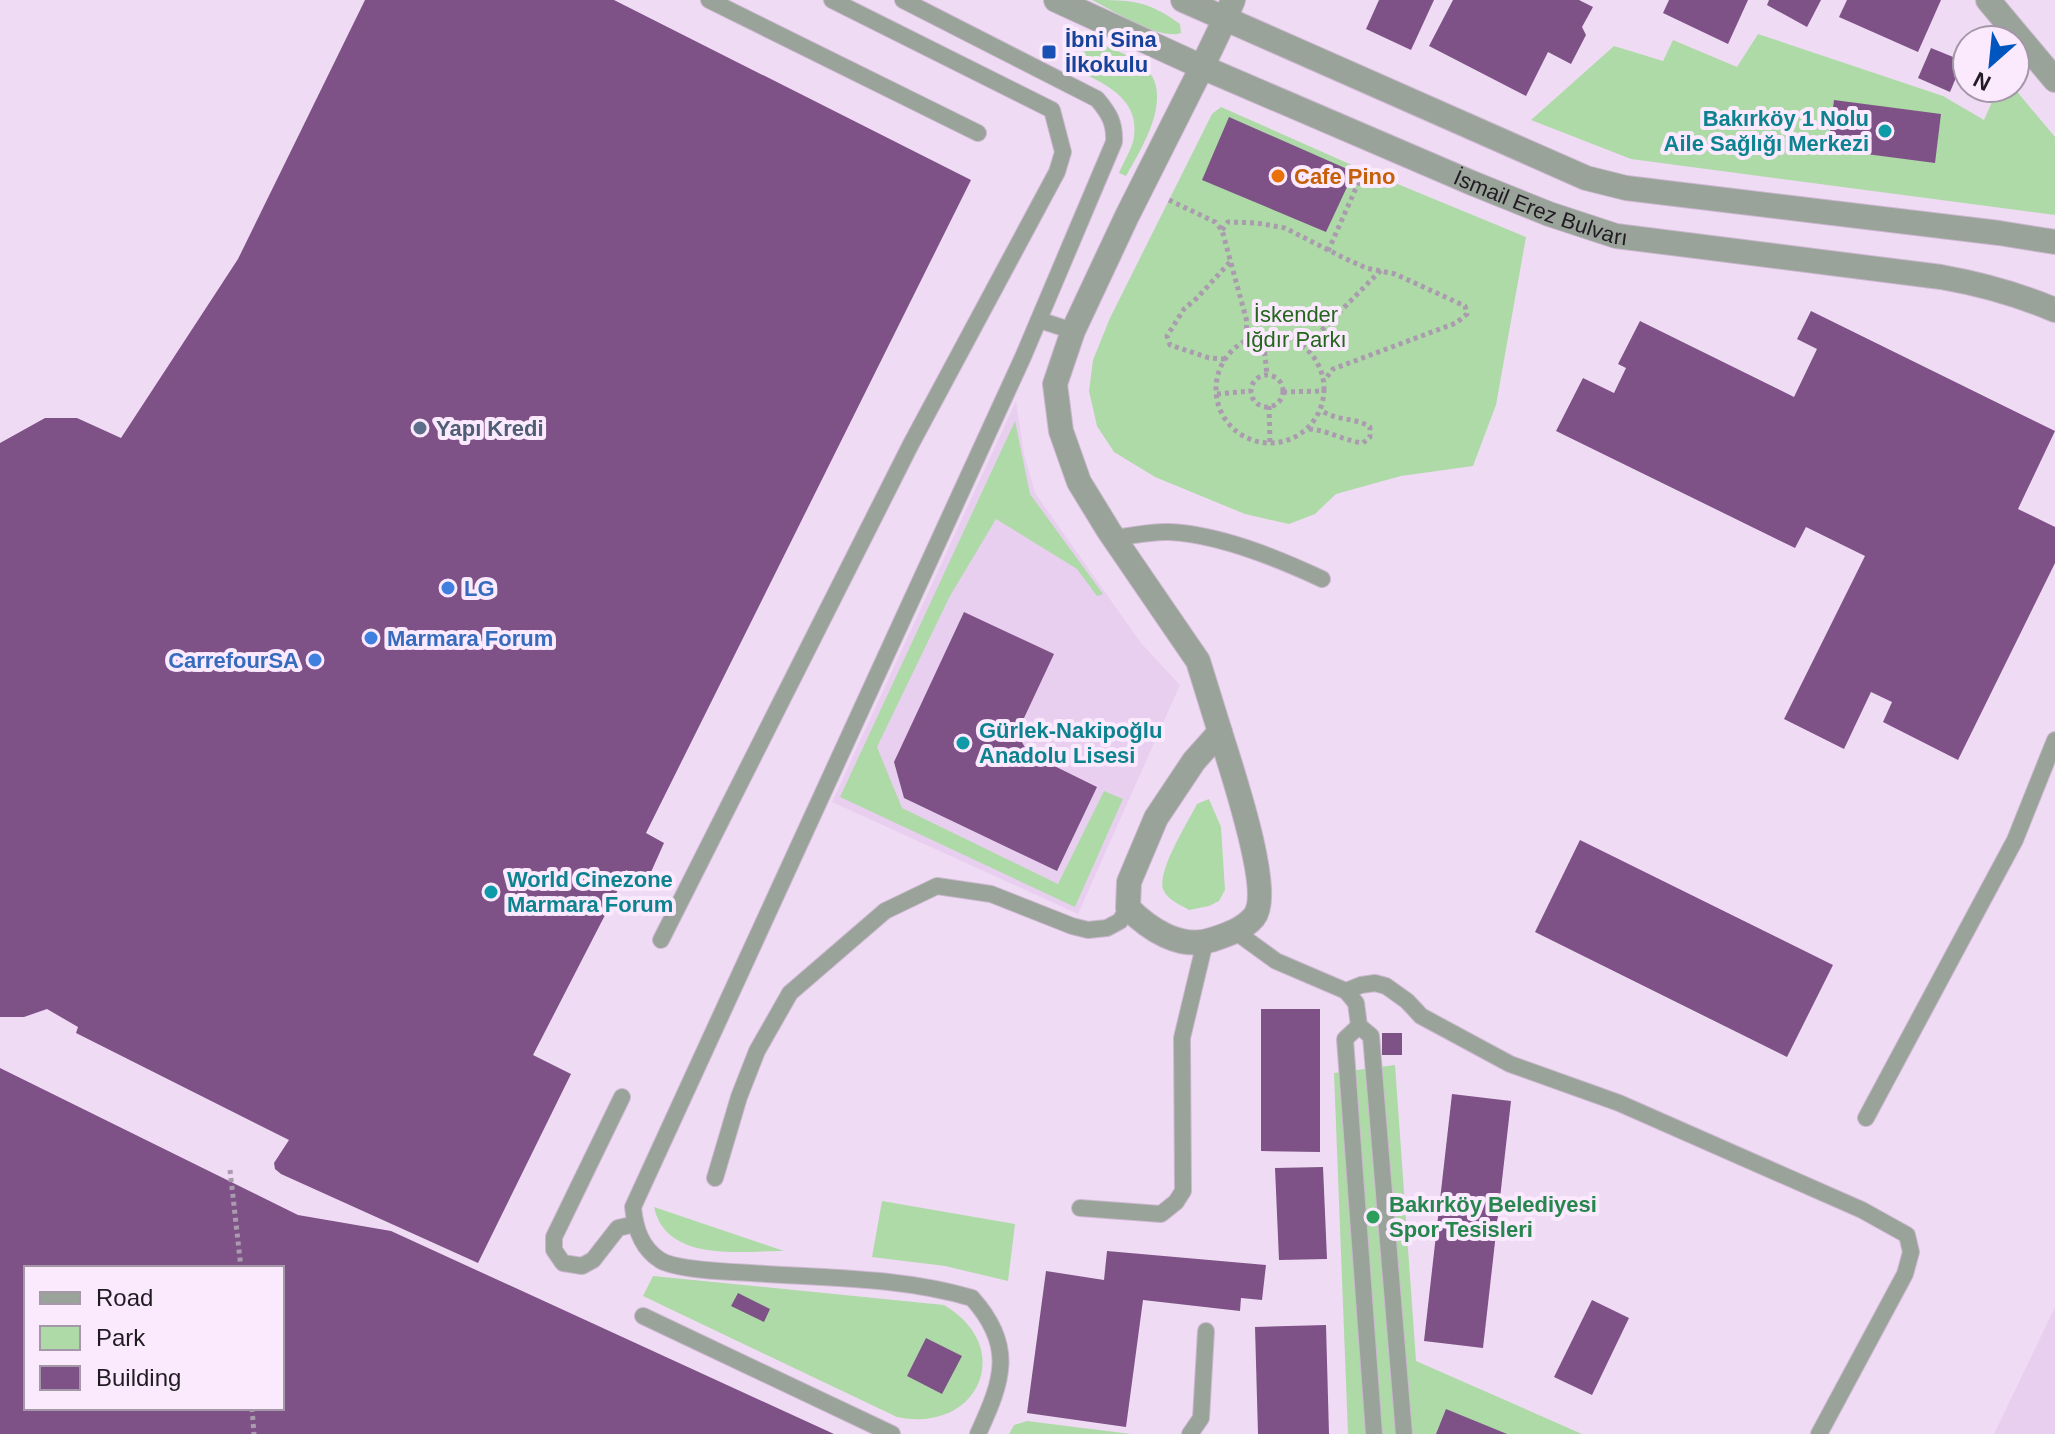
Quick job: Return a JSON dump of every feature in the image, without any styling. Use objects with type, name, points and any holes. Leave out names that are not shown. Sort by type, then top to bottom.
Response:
[{"type":"street","name":"İsmail Erez Bulvarı","points":[[1056,0],[1202,67],[1472,183],[1549,214],[1616,236],[1981,284],[2055,310]]},
{"type":"street","name":"İsmail Erez Bulvarı","points":[[1183,0],[1229,9],[1586,178],[1626,188],[2055,242]]},
{"type":"street","points":[[1988,0],[2055,80]]},
{"type":"street","points":[[1220,732],[1194,761],[1156,818],[1129,882],[1128,908],[1147,927],[1176,940],[1205,942],[1236,932],[1255,916],[1260,899],[1260,879],[1220,732],[1198,661],[1079,482],[1061,431],[1055,384],[1073,331],[1229,9]]},
{"type":"lane","points":[[709,0],[978,133]]},
{"type":"lane","points":[[661,940],[911,444],[1057,172],[1063,152],[1052,110],[832,0]]},
{"type":"lane","points":[[903,0],[1097,99],[1110,115],[1115,128],[1114,142],[1039,320],[633,1207],[642,1243],[661,1261],[730,1272],[907,1284],[972,1298],[995,1329],[1002,1353],[998,1381],[978,1434]]},
{"type":"lane","points":[[1039,320],[1073,331]]},
{"type":"lane","points":[[1114,538],[1167,532],[1203,537],[1281,560],[1322,579]]},
{"type":"lane","points":[[1866,1118],[2015,840],[2055,740]]},
{"type":"lane","points":[[715,1178],[739,1097],[757,1051],[790,993],[885,911],[937,886],[991,894],[1088,930],[1107,928],[1120,921],[1128,908]]},
{"type":"lane","points":[[1236,932],[1276,961],[1346,991],[1356,1003],[1359,1026],[1371,1036],[1404,1434]]},
{"type":"lane","points":[[1080,1208],[1161,1214],[1176,1202],[1183,1191],[1182,1038],[1205,942]]},
{"type":"lane","points":[[1346,991],[1375,983],[1386,986],[1421,1016],[1510,1064],[1619,1103],[1862,1210],[1907,1235],[1911,1252],[1905,1274],[1819,1434]]},
{"type":"lane","points":[[1359,1026],[1345,1039],[1374,1434]]},
{"type":"lane","points":[[622,1097],[554,1237],[554,1250],[563,1263],[582,1266],[593,1260],[618,1228],[635,1224]]},
{"type":"lane","points":[[643,1316],[892,1434]]},
{"type":"lane","points":[[1190,1434],[1201,1418],[1206,1331]]},
{"type":"path","points":[[1328,251],[1364,170]]},
{"type":"path","points":[[1169,200],[1215,222],[1222,230],[1242,294],[1247,322],[1245,342]]},
{"type":"path","points":[[1222,230],[1225,224],[1233,221],[1285,228],[1366,268],[1381,270],[1460,301],[1465,306],[1467,314],[1463,319],[1333,369],[1324,381]]},
{"type":"path","points":[[1225,359],[1209,358],[1170,345],[1167,336],[1184,309],[1230,262]]},
{"type":"path","points":[[1284,337],[1309,352],[1318,365],[1324,381],[1320,410],[1307,429],[1285,441],[1256,442],[1242,436],[1222,415],[1217,394],[1219,372],[1225,359],[1245,342],[1263,336],[1315,337],[1381,270]]},
{"type":"path","points":[[1263,336],[1267,375]]},
{"type":"path","points":[[1267,375],[1277,379],[1283,392],[1278,402],[1269,406],[1255,401],[1252,391],[1258,378],[1267,375]]},
{"type":"path","points":[[1217,394],[1252,391]]},
{"type":"path","points":[[1283,392],[1324,391]]},
{"type":"path","points":[[1269,406],[1270,443]]},
{"type":"path","points":[[1307,429],[1326,431],[1357,443],[1363,443],[1370,437],[1370,427],[1364,423],[1331,416],[1320,410]]},
{"type":"path","points":[[230,1170],[241,1266]]},
{"type":"path","points":[[252,1410],[254,1434]]},
{"type":"shaded area","points":[[1016,401],[1024,454],[1035,493],[1141,643],[1180,685],[1078,914],[832,802]]},
{"type":"shaded area","points":[[2055,1307],[2055,1434],[1994,1434]]},
{"type":"green space","points":[[1092,0],[1128,1],[1148,6],[1180,24],[1181,33],[1161,33],[1149,29]]},
{"type":"green space","points":[[1758,34],[1943,96],[1951,104],[1957,104],[1984,120],[1991,104],[2027,104],[2055,137],[2055,215],[1631,159],[1531,120],[1614,46],[1663,61],[1673,40],[1737,67]]},
{"type":"green space","points":[[1101,44],[1145,67],[1154,80],[1157,92],[1150,130],[1126,176],[1119,173],[1134,137],[1130,110],[1113,90],[1063,64]]},
{"type":"green space","name":"İskender Iğdır Parkı","points":[[1221,107],[1526,237],[1496,405],[1473,466],[1401,476],[1336,494],[1315,514],[1289,524],[1245,514],[1155,477],[1114,452],[1097,426],[1089,391],[1093,360],[1110,318],[1212,114]]},
{"type":"green space","points":[[1015,421],[1030,494],[1103,594],[1097,596],[1077,569],[996,519],[950,596],[877,747],[902,808],[1058,884],[1104,791],[1123,799],[1075,907],[840,797]]},
{"type":"green space","points":[[1209,799],[1221,827],[1225,890],[1219,901],[1189,910],[1166,894],[1162,883],[1174,848],[1197,804]]},
{"type":"green space","name":"Bakırköy Belediyesi Spor Tesisleri","points":[[1395,1065],[1416,1361],[1582,1434],[1348,1434],[1334,1073]]},
{"type":"green space","points":[[882,1201],[1015,1224],[1008,1281],[945,1266],[872,1257]]},
{"type":"green space","points":[[654,1207],[784,1251],[727,1252],[689,1246],[673,1238],[661,1225]]},
{"type":"green space","points":[[653,1276],[944,1305],[966,1323],[979,1343],[983,1364],[978,1384],[967,1400],[949,1413],[925,1419],[897,1417],[643,1296]]},
{"type":"green space","points":[[1027,1421],[1131,1434],[1009,1434],[1014,1425]]},
{"type":"building","name":"Marmara Forum","points":[[365,0],[614,0],[971,180],[646,833],[664,843],[647,881],[626,870],[533,1055],[571,1074],[478,1263],[281,1174],[274,1163],[289,1140],[76,1033],[78,1027],[47,1009],[24,1017],[0,1017],[0,443],[45,418],[77,418],[121,438],[238,259]]},
{"type":"building","points":[[1379,0],[1434,0],[1411,50],[1366,29]]},
{"type":"building","points":[[1453,0],[1579,0],[1593,7],[1582,27],[1586,35],[1571,64],[1548,52],[1526,96],[1429,46]]},
{"type":"building","points":[[1669,0],[1748,0],[1728,44],[1663,13]]},
{"type":"building","points":[[1769,0],[1821,0],[1807,27],[1767,5]]},
{"type":"building","points":[[1847,0],[1941,0],[1918,52],[1839,17]]},
{"type":"building","points":[[1931,48],[1951,56],[1950,92],[1918,78]]},
{"type":"building","name":"Bakırköy 1 Nolu Aile Sağlığı Merkezi","points":[[1834,100],[1941,114],[1935,163],[1828,149]]},
{"type":"building","name":"Cafe Pino","points":[[1229,117],[1354,172],[1326,232],[1202,180]]},
{"type":"building","points":[[1811,311],[2055,431],[2018,509],[2055,527],[2055,563],[1958,760],[1883,722],[1892,702],[1871,692],[1844,749],[1784,719],[1865,556],[1806,527],[1795,548],[1556,431],[1583,378],[1614,393],[1626,368],[1618,364],[1640,321],[1794,397],[1817,349],[1797,339]]},
{"type":"building","name":"Gürlek-Nakipoğlu Anadolu Lisesi","points":[[964,612],[1054,654],[1017,733],[1028,753],[1097,787],[1057,871],[904,798],[894,762]]},
{"type":"building","points":[[1580,840],[1833,965],[1787,1057],[1535,932]]},
{"type":"building","points":[[1261,1009],[1320,1009],[1320,1152],[1261,1151]]},
{"type":"building","points":[[1382,1033],[1402,1033],[1402,1055],[1382,1055]]},
{"type":"building","points":[[0,1068],[298,1215],[391,1231],[834,1434],[0,1434]]},
{"type":"building","points":[[1452,1094],[1511,1101],[1483,1348],[1424,1341]]},
{"type":"building","points":[[1323,1167],[1327,1259],[1279,1260],[1275,1168]]},
{"type":"building","points":[[1107,1251],[1266,1265],[1262,1300],[1241,1298],[1240,1311],[1143,1300],[1126,1427],[1027,1413],[1046,1271],[1104,1280]]},
{"type":"building","points":[[738,1293],[770,1309],[764,1322],[731,1306]]},
{"type":"building","points":[[1592,1300],[1629,1318],[1592,1395],[1554,1377]]},
{"type":"building","points":[[1326,1325],[1329,1434],[1258,1434],[1255,1327]]},
{"type":"building","points":[[926,1338],[962,1356],[942,1394],[907,1376]]},
{"type":"building","points":[[1446,1409],[1507,1434],[1436,1434]]},
{"type":"place","name":"İbni Sina İlkokulu","points":[[1049,52]]},
{"type":"place","name":"Bakırköy 1 Nolu Aile Sağlığı Merkezi","points":[[1885,131]]},
{"type":"place","name":"Cafe Pino","points":[[1278,176]]},
{"type":"place","name":"Yapı Kredi","points":[[420,428]]},
{"type":"place","name":"LG","points":[[448,588]]},
{"type":"place","name":"Marmara Forum","points":[[371,638]]},
{"type":"place","name":"CarrefourSA","points":[[315,660]]},
{"type":"place","name":"Gürlek-Nakipoğlu Anadolu Lisesi","points":[[963,743]]},
{"type":"place","name":"World Cinezone Marmara Forum","points":[[491,892]]},
{"type":"place","name":"Bakırköy Belediyesi Spor Tesisleri","points":[[1373,1217]]}]
